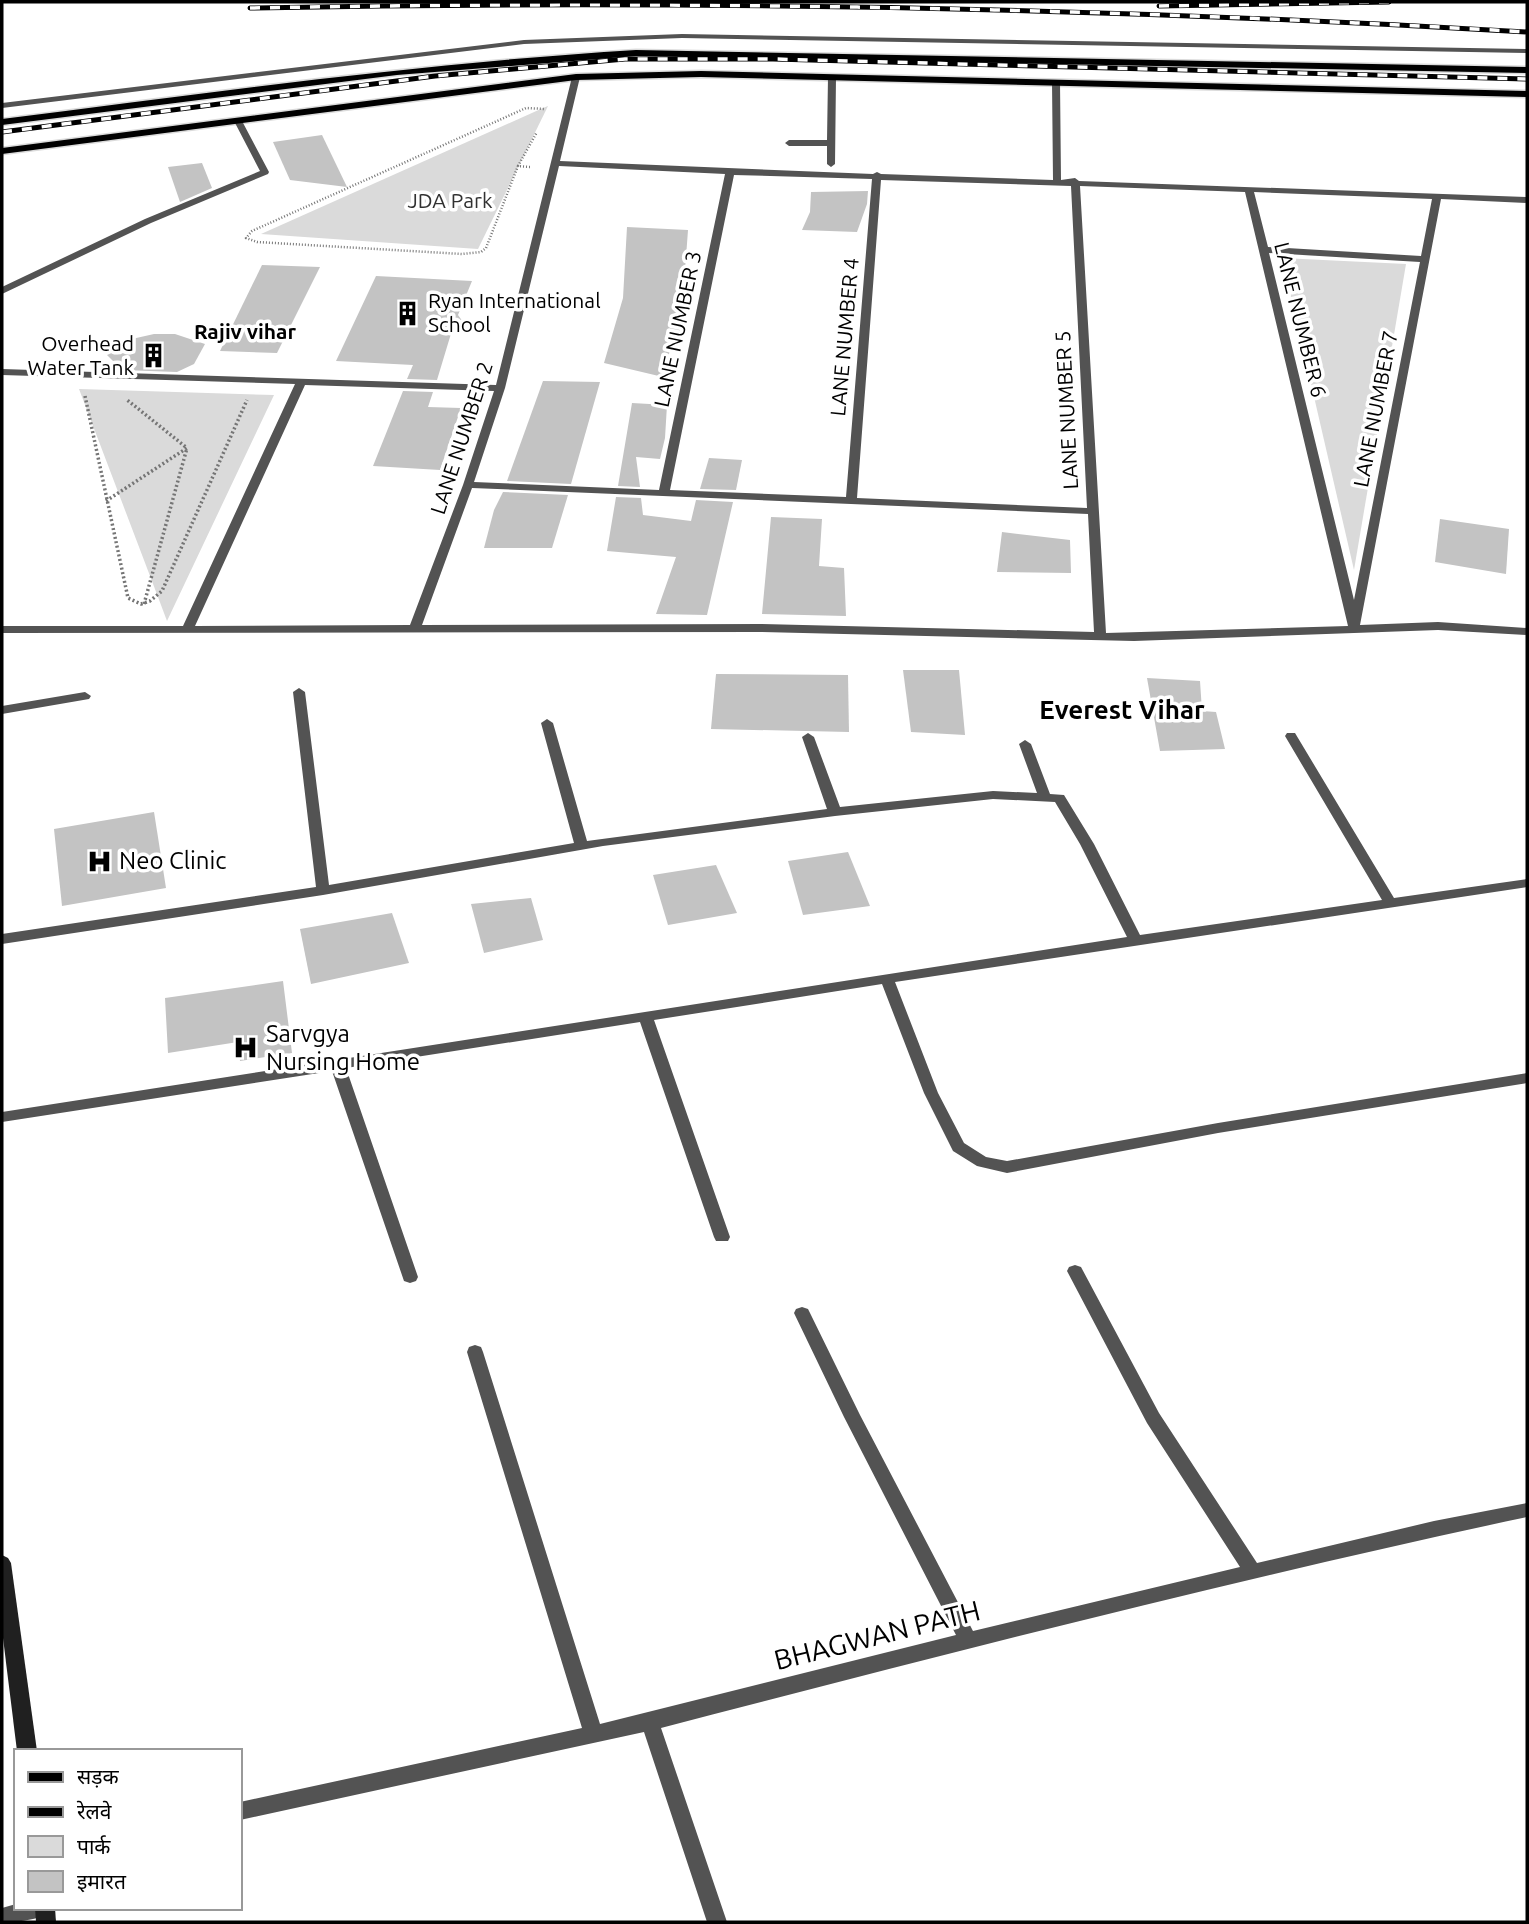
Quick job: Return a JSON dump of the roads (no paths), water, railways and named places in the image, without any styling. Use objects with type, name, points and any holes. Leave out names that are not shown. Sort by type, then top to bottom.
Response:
[{"type":"main road","points":[[2,122],[362,77],[556,56],[636,52],[1527,70]]},
{"type":"main road","points":[[2,151],[576,77],[701,74],[1527,94]]},
{"type":"street","points":[[2,106],[460,49],[582,38],[696,36],[1527,51]]},
{"type":"street","name":"LANE NUMBER 2","points":[[415,629],[500,388],[576,77]]},
{"type":"street","points":[[831,164],[832,77]]},
{"type":"street","points":[[1056,82],[1057,181]]},
{"type":"street","points":[[2,292],[148,221],[265,172],[238,121]]},
{"type":"street","points":[[789,143],[831,143]]},
{"type":"street","points":[[556,166],[1075,181],[1527,200]]},
{"type":"street","name":"LANE NUMBER 3","points":[[664,493],[730,172]]},
{"type":"street","name":"LANE NUMBER 4","points":[[851,501],[877,175]]},
{"type":"street","name":"LANE NUMBER 5","points":[[1075,181],[1091,511],[1100,636]]},
{"type":"street","name":"LANE NUMBER 6","points":[[1249,189],[1354,629]]},
{"type":"street","name":"LANE NUMBER 7","points":[[1354,629],[1437,196]]},
{"type":"street","points":[[1264,250],[1424,259]]},
{"type":"street","points":[[2,372],[500,388]]},
{"type":"street","points":[[187,631],[301,382]]},
{"type":"street","points":[[468,485],[1091,511]]},
{"type":"street","points":[[2,631],[762,628],[1100,636],[1438,626],[1527,632]]},
{"type":"street","points":[[299,692],[323,891]]},
{"type":"street","points":[[2,710],[85,696]]},
{"type":"street","points":[[547,723],[582,846]]},
{"type":"street","points":[[1291,736],[1391,904]]},
{"type":"street","points":[[808,737],[835,812]]},
{"type":"street","points":[[1025,744],[1045,797]]},
{"type":"street","points":[[2,939],[323,891],[582,846],[835,812],[993,795],[1059,798],[1087,844],[1136,941]]},
{"type":"street","points":[[2,1116],[1527,883]]},
{"type":"street","points":[[887,980],[931,1093],[958,1147],[982,1162],[1007,1167],[1218,1128],[1527,1078]]},
{"type":"street","points":[[646,1018],[722,1237]]},
{"type":"street","points":[[338,1066],[410,1277]]},
{"type":"street","points":[[1075,1271],[1153,1418],[1253,1572]]},
{"type":"street","points":[[802,1313],[852,1417],[968,1640]]},
{"type":"street","points":[[475,1352],[594,1735]]},
{"type":"street","name":"BHAGWAN PATH","points":[[242,1811],[650,1722],[968,1640],[1527,1510]]},
{"type":"street","points":[[2,1563],[27,1749]]},
{"type":"street","points":[[650,1722],[717,1922]]},
{"type":"street","points":[[2,1918],[30,1910]]},
{"type":"railway","points":[[1159,6],[1389,2]]},
{"type":"railway","points":[[250,8],[729,5],[1048,11],[1527,32]]},
{"type":"railway","points":[[2,132],[435,76],[625,59],[773,59],[1527,79]]},
{"type":"place","name":"Ryan International School","points":[[408,313]]},
{"type":"place","name":"Overhead Water Tank","points":[[154,356]]},
{"type":"place","name":"Neo Clinic","points":[[99,861]]},
{"type":"place","name":"Sarvgya Nursing Home","points":[[246,1048]]},
{"type":"district","name":"Rajiv vihar","points":[[245,332]]},
{"type":"district","name":"Everest Vihar","points":[[1122,710]]},
{"type":"park label","name":"JDA Park","points":[[450,201]]}]
